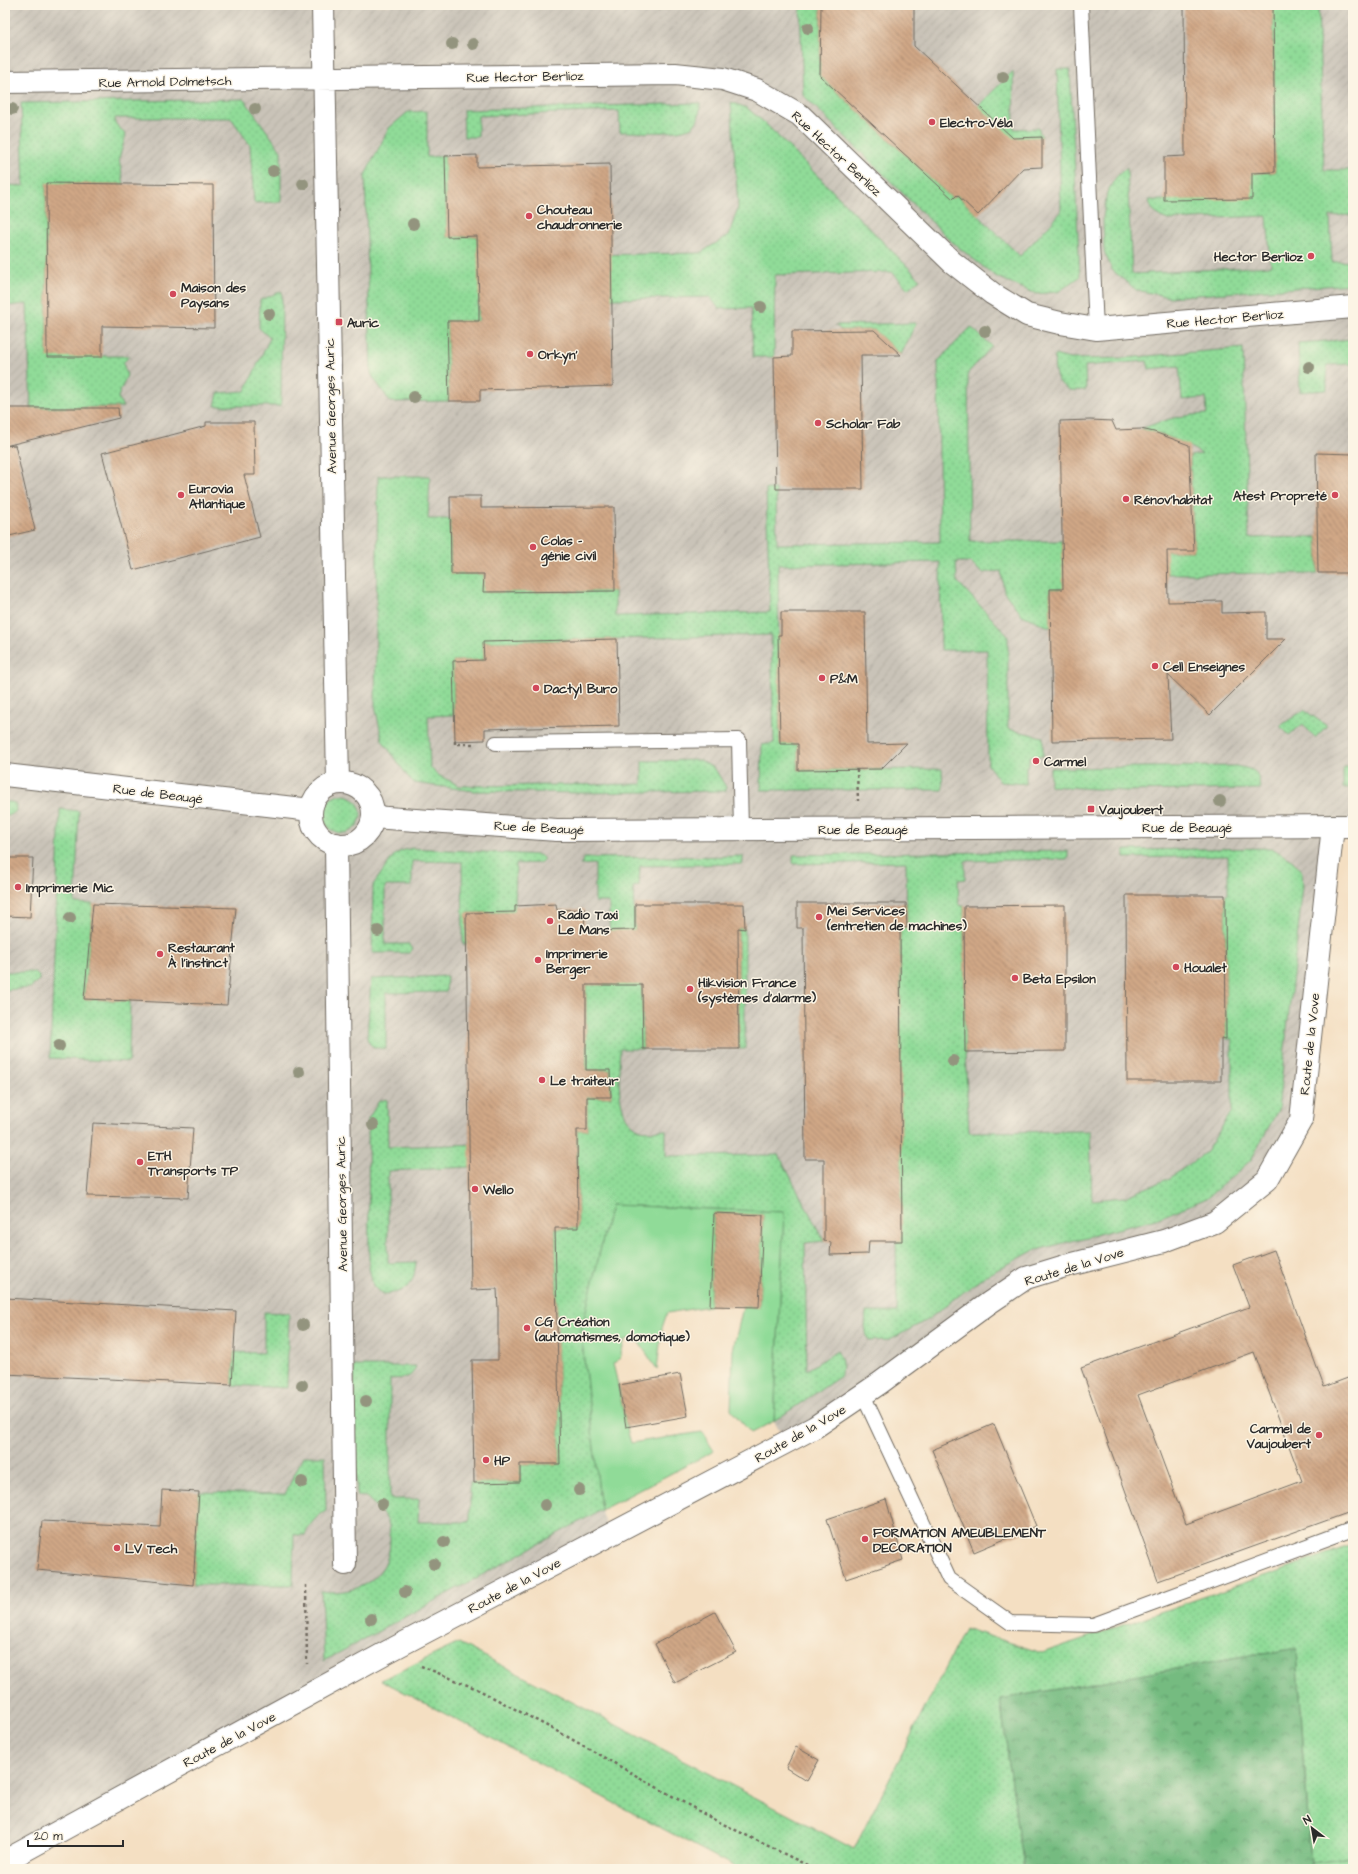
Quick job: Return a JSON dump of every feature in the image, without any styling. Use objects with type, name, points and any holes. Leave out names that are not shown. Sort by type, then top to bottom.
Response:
[{"type":"street","name":"Avenue Georges Auric","points":[[323,5],[338,783]]},
{"type":"street","name":"Rue Hector Berlioz","points":[[324,79],[675,74],[723,79],[757,90],[800,115],[952,262],[993,294],[1027,315],[1060,323],[1096,329],[1353,307]]},
{"type":"street","name":"Rue Arnold Dolmetsch","points":[[5,82],[324,79]]},
{"type":"street","name":"Rue de Beaugé","points":[[5,775],[311,810]]},
{"type":"street","points":[[338,783],[356,786],[364,792],[369,799],[372,808],[373,817],[370,827],[364,835],[356,841],[346,844],[336,844],[327,841],[315,828],[311,810],[314,801],[320,792],[328,786],[338,783]]},
{"type":"street","name":"Rue de Beaugé","points":[[373,817],[557,830],[1343,826]]},
{"type":"street","name":"Route de la Vove","points":[[5,1861],[387,1652],[815,1427],[863,1395],[989,1303],[1026,1278],[1065,1266],[1164,1241],[1215,1222],[1267,1180],[1301,1120],[1343,826]]},
{"type":"street","name":"Avenue Georges Auric","points":[[336,844],[345,1564]]},
{"type":"lane","points":[[1081,5],[1096,329]]},
{"type":"lane","points":[[496,743],[739,740],[741,830]]},
{"type":"lane","points":[[863,1395],[949,1579],[1011,1623],[1093,1625],[1353,1529]]},
{"type":"path","points":[[306,1585],[308,1696]]},
{"type":"path","points":[[387,1652],[477,1690],[566,1736],[714,1819],[815,1869]]},
{"type":"shaded area","points":[[5,5],[1353,5],[1353,826],[1333,826],[1301,1120],[1267,1180],[1215,1222],[1065,1266],[786,1443],[774,1421],[784,1212],[611,1205],[581,1332],[601,1510],[610,1535],[5,1861]]},
{"type":"green space","points":[[800,5],[821,5],[820,76],[953,199],[957,195],[1020,256],[1061,212],[1057,69],[1070,69],[1080,277],[1058,292],[1036,294],[995,276],[952,242],[803,95]]},
{"type":"green space","points":[[1273,5],[1318,5],[1324,170],[1353,170],[1353,215],[1330,216],[1332,262],[1353,261],[1353,284],[1169,297],[1136,290],[1112,270],[1104,251],[1103,217],[1107,192],[1116,177],[1127,167],[1132,274],[1271,266],[1267,216],[1168,220],[1153,211],[1149,200],[1164,200],[1252,173],[1275,172]]},
{"type":"green space","points":[[1013,71],[1014,129],[1038,128],[1042,137],[1013,139],[978,106]]},
{"type":"green space","points":[[244,99],[281,151],[281,202],[254,203],[250,145],[231,118],[115,118],[115,123],[126,135],[119,159],[124,184],[46,184],[47,356],[130,356],[123,363],[127,375],[118,397],[123,407],[31,408],[27,304],[5,306],[5,185],[24,186],[21,103]]},
{"type":"green space","points":[[731,102],[747,108],[764,122],[920,279],[908,289],[892,272],[775,275],[774,357],[753,357],[751,308],[719,309],[710,297],[478,302],[479,321],[447,321],[449,401],[390,402],[371,374],[365,175],[389,128],[408,112],[427,111],[427,157],[445,156],[447,237],[477,236],[478,257],[700,253],[729,235],[738,207]]},
{"type":"green space","points":[[700,103],[699,115],[695,124],[687,129],[679,131],[620,132],[619,111],[478,116],[478,137],[464,137],[463,110]]},
{"type":"green space","points":[[282,291],[281,406],[215,406],[218,393],[245,391],[270,338],[259,328],[260,300]]},
{"type":"green space","points":[[916,323],[901,355],[874,330],[841,330],[835,325]]},
{"type":"green space","points":[[971,327],[992,346],[968,373],[970,541],[1062,541],[1063,553],[1194,551],[1190,456],[1202,454],[1173,439],[1158,433],[1141,429],[1173,418],[1207,414],[1206,398],[1182,400],[1179,366],[1149,369],[1147,361],[1085,366],[1086,390],[1070,390],[1061,384],[1056,376],[1054,366],[1055,355],[1070,359],[1123,358],[1243,348],[1249,538],[1317,537],[1318,573],[1164,574],[1168,588],[1050,589],[1051,628],[1022,615],[1004,592],[1001,571],[982,573],[970,562],[956,562],[957,581],[1008,636],[1008,729],[1043,737],[1043,756],[1029,756],[1029,766],[1026,766],[1026,784],[1000,782],[988,765],[987,650],[941,650],[940,562],[778,565],[780,744],[798,744],[798,770],[942,769],[943,790],[761,790],[762,745],[774,743],[771,635],[484,642],[484,660],[453,661],[454,715],[428,716],[430,767],[438,775],[460,786],[642,784],[642,761],[700,760],[715,769],[726,787],[726,791],[579,793],[473,791],[414,783],[408,777],[382,740],[375,705],[378,476],[430,476],[428,519],[450,519],[451,574],[484,574],[484,592],[615,591],[615,616],[770,612],[766,489],[776,489],[777,544],[940,542],[938,361]]},
{"type":"green space","points":[[1353,339],[1353,364],[1327,365],[1327,390],[1300,392],[1298,343]]},
{"type":"green space","points":[[1304,710],[1327,726],[1315,738],[1303,724],[1289,735],[1280,726]]},
{"type":"green space","points":[[1236,766],[1248,768],[1255,772],[1257,774],[1260,789],[1125,791],[1050,786],[1050,768]]},
{"type":"green space","points":[[1343,767],[1353,767],[1353,788],[1343,788]]},
{"type":"green space","points":[[342,795],[352,798],[358,804],[361,814],[358,824],[352,830],[342,833],[332,830],[326,824],[323,814],[326,804],[332,798]]},
{"type":"green space","points":[[5,802],[12,802],[16,805],[16,811],[11,815],[5,815]]},
{"type":"green space","points":[[60,809],[79,811],[75,903],[93,904],[84,999],[130,1001],[129,1062],[50,1058]]},
{"type":"green space","points":[[412,848],[540,855],[544,859],[540,863],[516,864],[515,912],[467,913],[467,944],[463,944],[462,862],[412,861],[412,886],[385,886],[385,944],[409,944],[413,949],[409,953],[372,953],[373,885],[394,855]]},
{"type":"green space","points":[[1272,848],[1293,861],[1302,872],[1303,886],[1278,1110],[1251,1160],[1207,1198],[1156,1219],[1033,1251],[985,1276],[927,1320],[890,1340],[869,1341],[867,1338],[865,1323],[866,1312],[897,1312],[896,1241],[901,1241],[900,927],[907,927],[906,862],[793,864],[793,855],[1068,851],[1068,859],[965,861],[965,879],[958,880],[959,905],[964,906],[965,1052],[969,1132],[1090,1131],[1092,1200],[1124,1197],[1170,1178],[1206,1152],[1232,1111],[1232,1039],[1226,1039],[1225,895],[1228,894],[1228,856],[1124,858],[1124,850]]},
{"type":"green space","points":[[743,856],[743,864],[640,866],[639,886],[633,887],[635,929],[641,929],[643,1049],[620,1049],[619,1082],[622,1106],[626,1117],[632,1125],[641,1130],[666,1130],[666,1156],[779,1155],[824,1241],[805,1243],[807,1370],[837,1351],[842,1361],[841,1376],[774,1421],[784,1212],[611,1205],[581,1332],[601,1510],[324,1661],[321,1591],[347,1591],[369,1582],[377,1575],[384,1565],[388,1554],[390,1540],[389,1524],[384,1515],[366,1497],[357,1496],[354,1366],[416,1366],[412,1374],[409,1376],[390,1379],[390,1499],[419,1499],[418,1522],[470,1522],[470,1483],[520,1482],[520,1464],[560,1464],[555,1228],[578,1228],[577,1130],[587,1130],[587,1097],[611,1097],[610,1070],[586,1070],[586,985],[610,985],[609,902],[595,902],[595,864],[580,865],[584,858]]},
{"type":"green space","points":[[738,928],[745,929],[745,1049],[739,1049]]},
{"type":"green space","points":[[5,972],[34,972],[39,976],[39,980],[30,988],[5,990]]},
{"type":"green space","points":[[447,976],[446,992],[386,993],[386,1049],[376,1048],[370,1044],[367,1038],[371,979]]},
{"type":"green space","points":[[387,1099],[388,1147],[480,1144],[470,1167],[388,1171],[388,1263],[416,1262],[413,1277],[408,1286],[398,1292],[383,1294],[373,1286],[369,1267],[368,1119],[379,1101]]},
{"type":"green space","points":[[611,1205],[784,1212],[774,1421],[751,1433],[731,1410],[733,1350],[743,1307],[759,1307],[763,1215],[714,1213],[710,1306],[667,1313],[662,1328],[657,1369],[638,1341],[625,1339],[620,1358],[613,1364],[631,1443],[702,1432],[714,1451],[601,1510],[581,1332]]},
{"type":"green space","points":[[264,1312],[289,1313],[287,1388],[232,1385],[234,1352],[264,1353]]},
{"type":"green space","points":[[303,1456],[325,1456],[326,1511],[313,1521],[305,1535],[294,1535],[293,1585],[193,1585],[199,1492],[285,1494]]},
{"type":"green space","points":[[1353,1545],[1353,1858],[1311,1863],[1297,1648],[1000,1699],[1024,1869],[739,1869],[381,1680],[459,1643],[854,1849],[965,1628],[1042,1653]]},
{"type":"green space","points":[[1297,1648],[1311,1869],[1024,1869],[1000,1699]]},
{"type":"green space","points":[[1353,1858],[1353,1869],[1311,1869],[1311,1863]]},
{"type":"building","name":"Electro-Véla","points":[[821,5],[914,5],[914,46],[1013,138],[1042,137],[1042,167],[1023,168],[978,215],[957,195],[953,199],[820,76]]},
{"type":"building","points":[[1184,5],[1273,5],[1275,172],[1252,173],[1252,199],[1164,200],[1164,157],[1185,156]]},
{"type":"building","points":[[477,155],[477,167],[610,164],[613,386],[480,390],[480,401],[449,401],[447,321],[479,321],[479,302],[477,236],[447,237],[445,156]]},
{"type":"building","points":[[46,183],[213,185],[214,328],[102,326],[102,357],[47,357]]},
{"type":"building","name":"Scholar Fab","points":[[874,330],[901,355],[861,355],[863,489],[776,489],[774,357],[792,356],[792,331]]},
{"type":"building","points":[[5,408],[118,408],[119,418],[5,446]]},
{"type":"building","points":[[1060,421],[1112,421],[1116,430],[1141,429],[1154,432],[1189,445],[1194,551],[1167,551],[1168,602],[1222,601],[1222,613],[1266,612],[1266,639],[1286,639],[1210,715],[1168,675],[1171,739],[1052,741],[1050,589],[1063,589]]},
{"type":"building","name":"Eurovia Atlantique","points":[[206,422],[254,422],[255,475],[244,475],[260,537],[133,570],[102,453],[206,426]]},
{"type":"building","points":[[15,445],[35,530],[5,537],[5,446]]},
{"type":"building","name":"Atest Propreté","points":[[1316,453],[1353,454],[1353,573],[1318,573]]},
{"type":"building","name":"Colas - génie civil","points":[[450,496],[481,496],[481,508],[614,507],[615,591],[483,592],[484,574],[451,574]]},
{"type":"building","name":"P&M","points":[[781,612],[865,612],[867,744],[907,743],[881,769],[798,770],[798,744],[780,744],[778,635],[781,635]]},
{"type":"building","name":"Dactyl Buro","points":[[617,639],[619,726],[485,729],[485,740],[455,741],[453,661],[484,660],[483,642]]},
{"type":"building","name":"Imprimerie Mic","points":[[5,858],[33,858],[30,917],[5,916]]},
{"type":"building","name":"Houalet","points":[[1126,895],[1225,895],[1226,1039],[1221,1038],[1221,1081],[1127,1081]]},
{"type":"building","points":[[797,903],[906,903],[907,928],[900,927],[902,1241],[869,1241],[868,1254],[830,1255],[831,1242],[824,1241],[824,1159],[805,1159],[803,928],[797,928]]},
{"type":"building","name":"Restaurant À l'instinct","points":[[93,904],[236,908],[227,1005],[84,999]]},
{"type":"building","points":[[556,904],[557,910],[585,909],[584,931],[635,930],[635,904],[744,904],[745,929],[738,928],[739,1049],[643,1049],[642,985],[586,985],[586,1070],[610,1070],[611,1097],[587,1097],[587,1130],[577,1130],[578,1228],[555,1228],[560,1464],[520,1464],[520,1482],[474,1483],[472,1360],[498,1360],[498,1309],[497,1289],[471,1290],[466,913],[515,912],[515,906]]},
{"type":"building","name":"Beta Epsilon","points":[[1065,905],[1065,1051],[965,1052],[964,906]]},
{"type":"building","name":"ETH Transports TP","points":[[93,1123],[193,1128],[188,1198],[87,1196]]},
{"type":"building","points":[[714,1213],[763,1215],[759,1307],[710,1306]]},
{"type":"building","name":"Carmel de Vaujoubert","points":[[1274,1250],[1324,1387],[1353,1376],[1353,1511],[1158,1581],[1081,1368],[1249,1307],[1233,1265]],"holes":[[[1254,1352],[1302,1481],[1186,1524],[1138,1395]]]},
{"type":"building","points":[[5,1298],[236,1311],[232,1385],[5,1374]]},
{"type":"building","points":[[680,1374],[688,1416],[626,1427],[619,1385]]},
{"type":"building","points":[[994,1424],[1036,1526],[974,1552],[932,1450]]},
{"type":"building","name":"LV Tech","points":[[162,1490],[199,1492],[193,1585],[37,1570],[42,1521],[160,1527]]},
{"type":"building","name":"FORMATION AMEUBLEMENT DECORATION","points":[[886,1499],[903,1560],[846,1579],[827,1519]]},
{"type":"building","points":[[715,1612],[736,1652],[675,1683],[655,1644]]},
{"type":"building","points":[[796,1747],[819,1760],[807,1781],[786,1768]]},
{"type":"place","name":"Electro-Véla","points":[[932,122]]},
{"type":"place","name":"Chouteau chaudronnerie","points":[[529,216]]},
{"type":"place","name":"Hector Berlioz","points":[[1311,256]]},
{"type":"place","name":"Maison des Paysans","points":[[173,294]]},
{"type":"place","name":"Auric","points":[[339,322]]},
{"type":"place","name":"Orkyn'","points":[[530,354]]},
{"type":"place","name":"Scholar Fab","points":[[818,423]]},
{"type":"place","name":"Eurovia Atlantique","points":[[181,495]]},
{"type":"place","name":"Atest Propreté","points":[[1335,495]]},
{"type":"place","name":"Rénov'habitat","points":[[1126,499]]},
{"type":"place","name":"Colas - génie civil","points":[[533,547]]},
{"type":"place","name":"Cell Enseignes","points":[[1155,666]]},
{"type":"place","name":"P&M","points":[[822,678]]},
{"type":"place","name":"Dactyl Buro","points":[[536,688]]},
{"type":"place","name":"Carmel","points":[[1036,761]]},
{"type":"place","name":"Vaujoubert","points":[[1091,809]]},
{"type":"place","name":"Imprimerie Mic","points":[[18,887]]},
{"type":"place","name":"Mei Services (entretien de machines)","points":[[819,917]]},
{"type":"place","name":"Radio Taxi Le Mans","points":[[550,921]]},
{"type":"place","name":"Restaurant À l'instinct","points":[[160,954]]},
{"type":"place","name":"Imprimerie Berger","points":[[538,960]]},
{"type":"place","name":"Houalet","points":[[1176,967]]},
{"type":"place","name":"Beta Epsilon","points":[[1015,978]]},
{"type":"place","name":"Hikvision France (systèmes d'alarme)","points":[[690,989]]},
{"type":"place","name":"Le traiteur","points":[[542,1080]]},
{"type":"place","name":"ETH Transports TP","points":[[140,1162]]},
{"type":"place","name":"Wello","points":[[475,1189]]},
{"type":"place","name":"CG Création (automatismes, domotique)","points":[[527,1328]]},
{"type":"place","name":"Carmel de Vaujoubert","points":[[1319,1435]]},
{"type":"place","name":"HP","points":[[486,1460]]},
{"type":"place","name":"FORMATION AMEUBLEMENT DECORATION","points":[[865,1539]]},
{"type":"place","name":"LV Tech","points":[[117,1548]]}]
